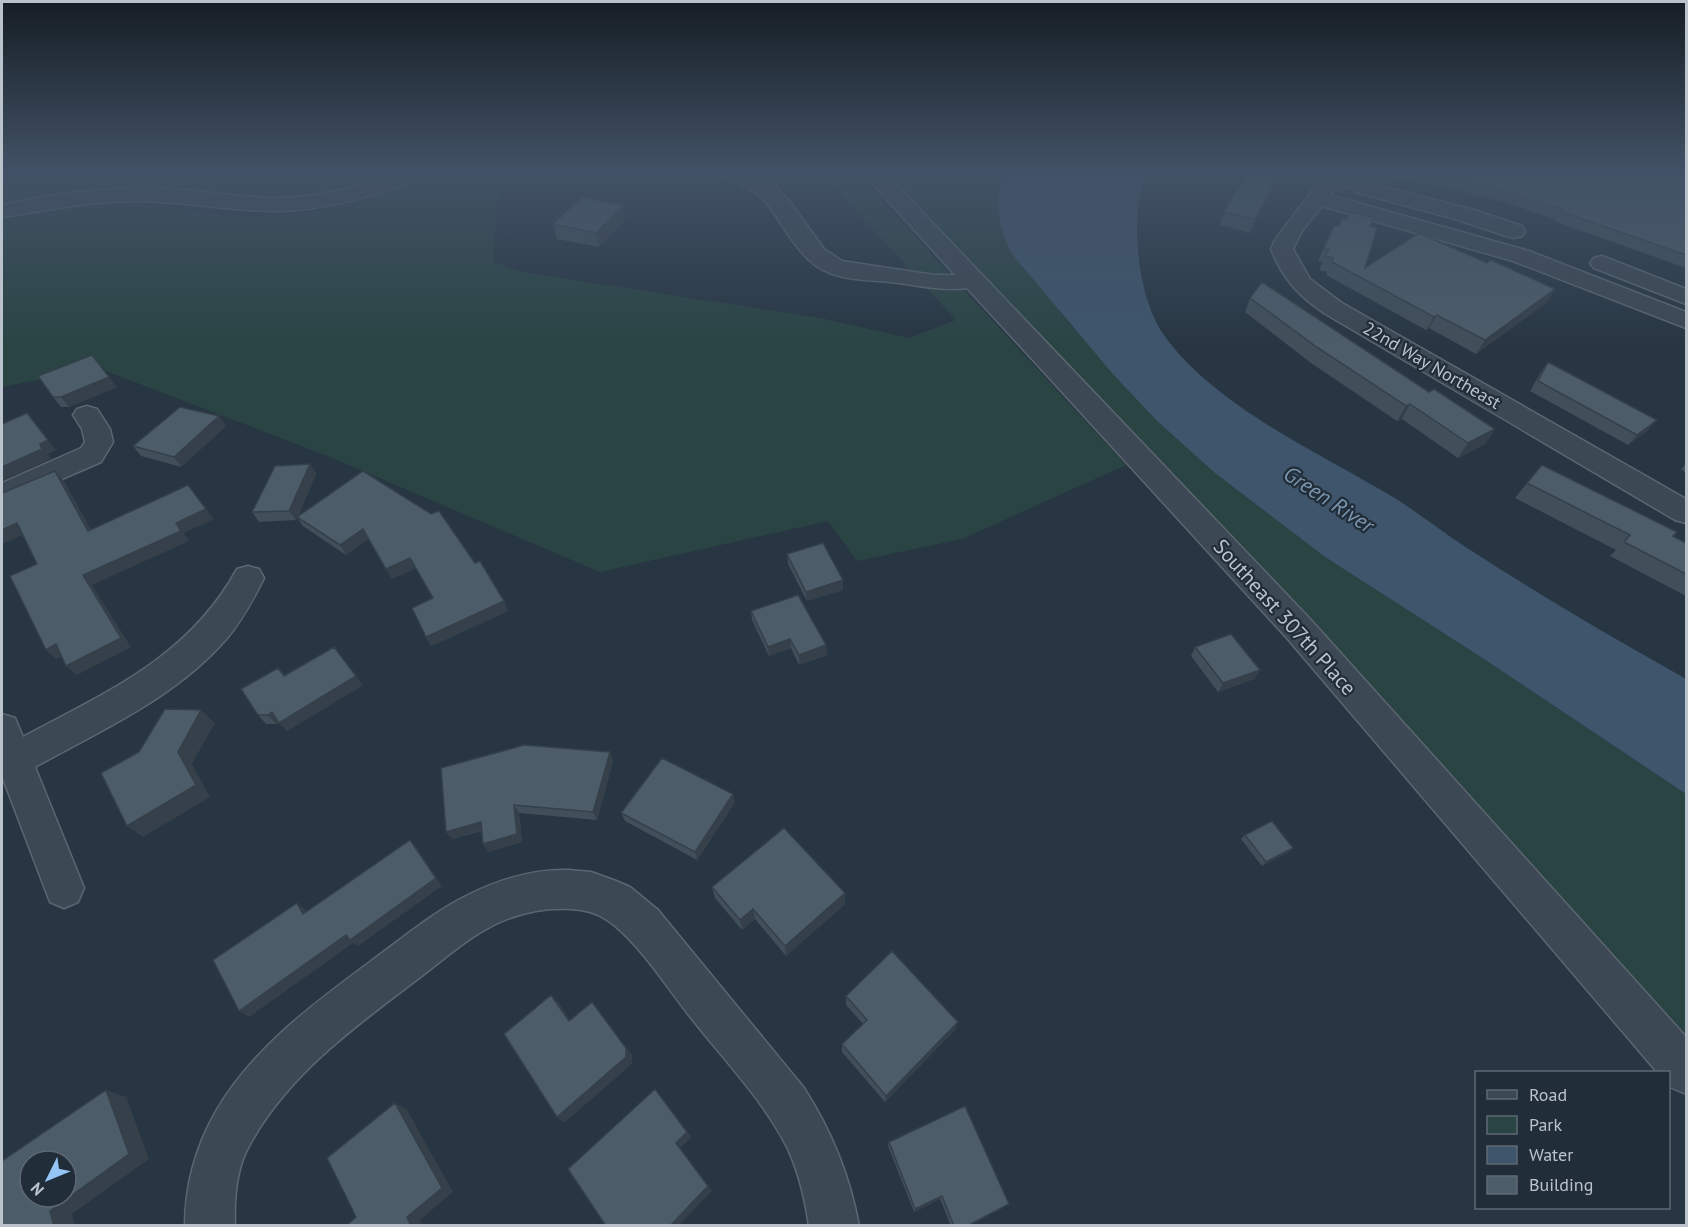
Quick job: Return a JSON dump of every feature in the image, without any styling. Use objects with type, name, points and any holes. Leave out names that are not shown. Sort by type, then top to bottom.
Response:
[{"type":"street","points":[[798,230],[815,254],[833,266],[855,272],[896,275],[940,282],[972,280]]},
{"type":"street","name":"Southeast 307th Place","points":[[926,230],[1298,628],[1686,1071]]},
{"type":"street","name":"22nd Way Northeast","points":[[1291,230],[1282,249],[1290,272],[1310,292],[1333,308],[1686,512]]},
{"type":"street","points":[[1431,230],[1521,256],[1686,321]]},
{"type":"street","points":[[1511,230],[1537,239]]},
{"type":"street","points":[[1580,255],[1686,297]]},
{"type":"street","points":[[2,495],[91,455],[99,442],[96,429],[87,415]]},
{"type":"street","points":[[64,888],[8,744],[135,692],[169,670],[215,630],[231,610],[248,578]]},
{"type":"street","points":[[210,1226],[212,1190],[221,1151],[242,1112],[285,1061],[342,1010],[448,930],[510,898],[533,891],[579,890],[603,895],[629,911],[672,959],[788,1104],[802,1126],[825,1184],[834,1226]]},
{"type":"green space","points":[[2,230],[496,230],[493,262],[522,272],[821,318],[909,338],[956,320],[874,230],[909,230],[1126,465],[962,539],[857,561],[828,521],[600,572],[330,457],[98,368],[2,387]]},
{"type":"green space","points":[[933,230],[1019,230],[1062,315],[1156,420],[1215,473],[1325,557],[1487,661],[1686,794],[1686,1053]]},
{"type":"water","name":"Green River","points":[[1002,230],[1137,230],[1142,279],[1155,319],[1164,335],[1185,361],[1211,384],[1270,426],[1393,497],[1519,581],[1686,679],[1686,794],[1487,661],[1325,557],[1215,473],[1156,420],[1112,373],[1012,254]]},
{"type":"building","points":[[1332,230],[1376,230],[1365,268],[1419,233],[1487,263],[1491,260],[1555,289],[1485,340],[1437,315],[1434,317],[1332,262],[1333,258],[1325,256],[1329,249],[1324,248]]},
{"type":"building","points":[[1615,230],[1686,230],[1686,255]]},
{"type":"building","points":[[1262,282],[1429,392],[1434,389],[1495,429],[1468,443],[1410,404],[1406,406],[1318,348],[1250,298]]},
{"type":"building","points":[[92,355],[109,377],[61,397],[53,397],[38,376]]},
{"type":"building","points":[[1548,362],[1657,420],[1637,435],[1538,381]]},
{"type":"building","points":[[180,407],[219,416],[174,457],[133,446]]},
{"type":"building","points":[[27,413],[48,440],[40,444],[42,449],[2,467],[2,424]]},
{"type":"building","points":[[310,464],[289,511],[252,512],[275,466]]},
{"type":"building","points":[[1542,465],[1677,532],[1673,536],[1686,543],[1686,574],[1624,542],[1630,535],[1527,483]]},
{"type":"building","points":[[55,471],[88,531],[188,485],[206,509],[176,523],[181,531],[83,575],[121,638],[66,666],[56,644],[46,650],[10,576],[37,564],[17,523],[2,530],[2,493]]},
{"type":"building","points":[[363,471],[431,514],[439,511],[475,563],[480,561],[504,601],[426,637],[412,608],[433,598],[410,558],[386,569],[363,529],[340,545],[297,517]]},
{"type":"building","points":[[823,543],[843,580],[806,592],[787,554]]},
{"type":"building","points":[[798,595],[826,645],[799,655],[790,639],[768,647],[751,611]]},
{"type":"building","points":[[1231,634],[1260,670],[1223,683],[1195,647]]},
{"type":"building","points":[[334,647],[356,676],[279,723],[272,712],[268,715],[258,715],[241,689],[278,668],[284,676]]},
{"type":"building","points":[[165,709],[201,710],[178,752],[196,785],[127,826],[101,773],[139,752]]},
{"type":"building","points":[[524,745],[610,752],[593,812],[514,805],[517,834],[483,844],[481,822],[446,832],[441,768]]},
{"type":"building","points":[[662,758],[733,794],[695,852],[621,813]]},
{"type":"building","points":[[1272,821],[1293,848],[1266,862],[1245,835]]},
{"type":"building","points":[[784,828],[845,893],[785,946],[753,909],[740,920],[712,887]]},
{"type":"building","points":[[410,840],[436,878],[350,940],[346,935],[239,1011],[213,960],[297,903],[303,914]]},
{"type":"building","points":[[892,951],[958,1022],[886,1096],[842,1044],[867,1020],[846,996]]},
{"type":"building","points":[[551,995],[569,1021],[592,1002],[626,1048],[626,1057],[557,1117],[504,1034]]},
{"type":"building","points":[[655,1089],[687,1132],[676,1143],[708,1186],[670,1226],[606,1226],[568,1169]]},
{"type":"building","points":[[106,1090],[129,1154],[78,1191],[78,1149],[20,1149]]},
{"type":"building","points":[[395,1103],[442,1188],[407,1217],[411,1226],[346,1226],[356,1217],[327,1158]]},
{"type":"building","points":[[965,1106],[1009,1204],[967,1226],[954,1226],[942,1196],[915,1209],[889,1142]]},
{"type":"building","points":[[18,1150],[18,1209],[53,1209],[50,1211],[54,1226],[2,1226],[2,1161]]}]
